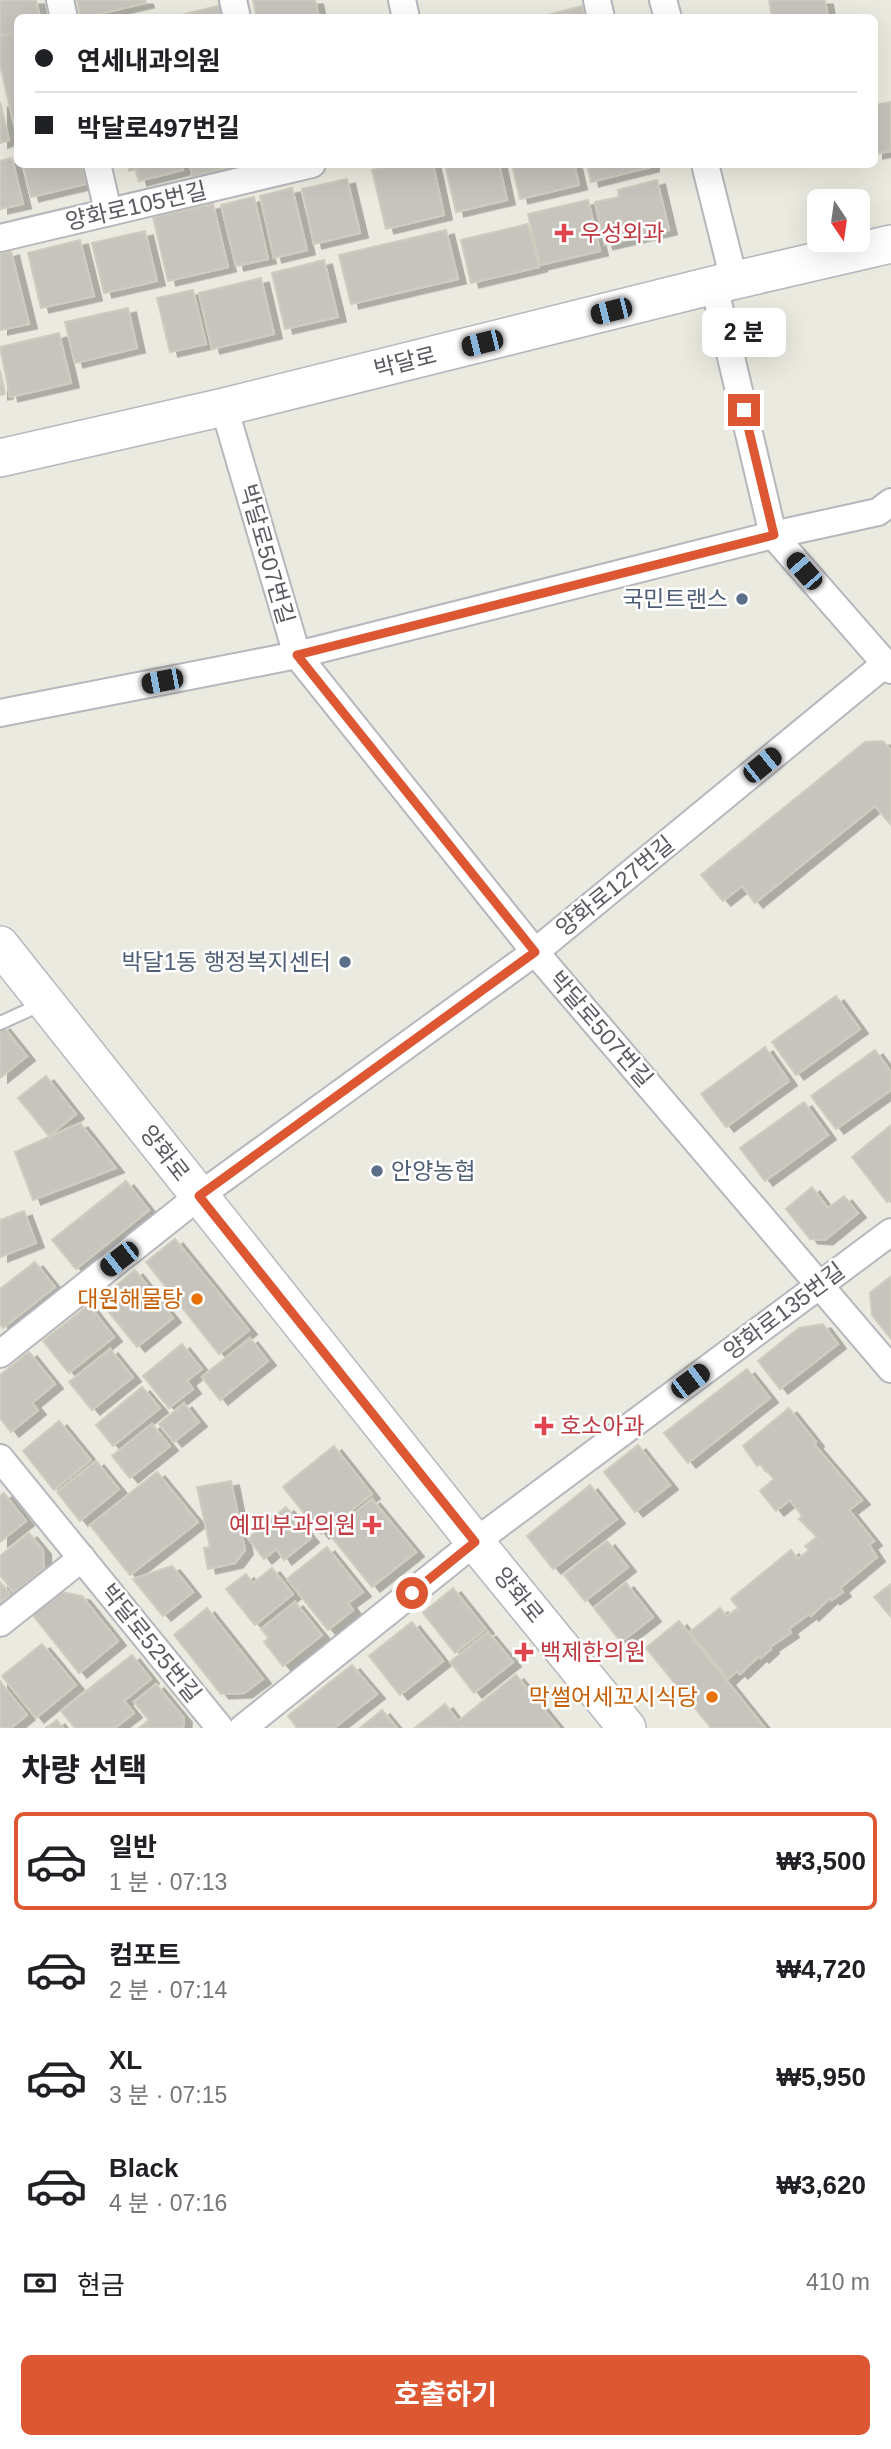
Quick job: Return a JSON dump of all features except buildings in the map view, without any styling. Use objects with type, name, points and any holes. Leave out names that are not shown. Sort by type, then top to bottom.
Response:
[{"type":"street","points":[[98,168],[108,211]]},
{"type":"street","points":[[706,168],[724,283],[774,535],[888,667]]},
{"type":"street","name":"양화로105번길","points":[[0,238],[272,169]]},
{"type":"street","name":"박달로","points":[[0,458],[225,407],[891,244]]},
{"type":"street","name":"박달로507번길","points":[[225,407],[297,655],[535,952],[891,1369]]},
{"type":"street","points":[[0,713],[297,655],[774,535],[878,512],[891,502]]},
{"type":"street","name":"양화로127번길","points":[[0,1354],[199,1196],[535,952],[888,667]]},
{"type":"street","name":"양화로","points":[[0,946],[475,1542],[628,1728]]},
{"type":"street","name":"양화로135번길","points":[[243,1728],[475,1542],[891,1232]]},
{"type":"street","name":"박달로525번길","points":[[0,1458],[220,1728]]},
{"type":"street","points":[[0,1623],[82,1558]]},
{"type":"lane","points":[[0,1023],[45,1002]]},
{"type":"place","name":"우성외과","points":[[564,233]]},
{"type":"place","name":"국민트랜스","points":[[742,599]]},
{"type":"place","name":"박달1동 행정복지센터","points":[[345,962]]},
{"type":"place","name":"안양농협","points":[[377,1171]]},
{"type":"place","name":"대원해물탕","points":[[197,1299]]},
{"type":"place","name":"호소아과","points":[[544,1426]]},
{"type":"place","name":"예피부과의원","points":[[372,1525]]},
{"type":"place","name":"백제한의원","points":[[524,1652]]},
{"type":"place","name":"막썰어세꼬시식당","points":[[712,1697]]},
{"type":"route","points":[[412,1593],[475,1542],[199,1196],[535,952],[297,655],[774,535],[744,410]]}]
